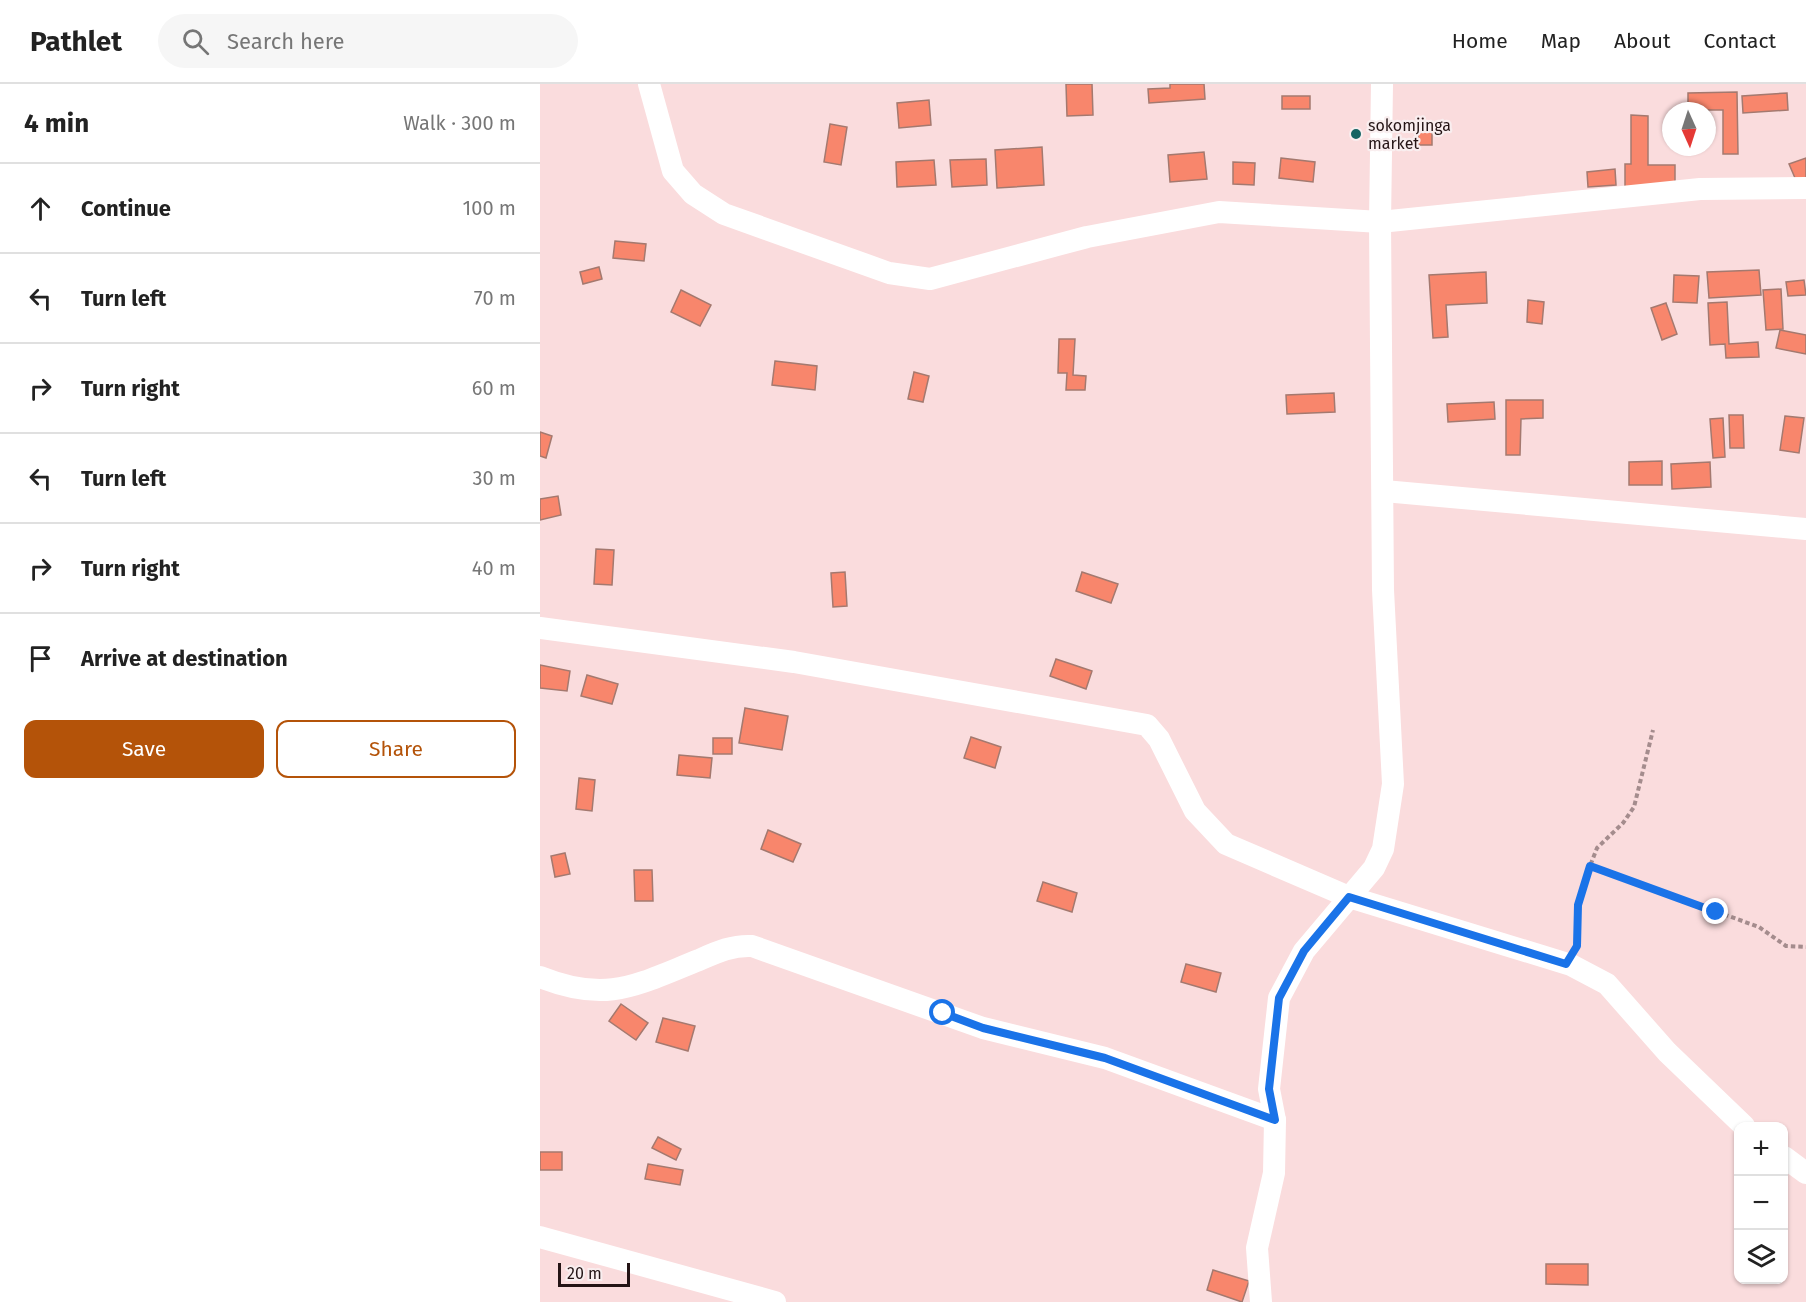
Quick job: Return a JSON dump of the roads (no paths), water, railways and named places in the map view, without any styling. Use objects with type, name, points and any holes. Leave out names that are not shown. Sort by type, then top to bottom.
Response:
[{"type":"street","points":[[649,84],[673,171],[693,194],[724,214],[889,273],[930,279],[1087,237],[1219,212],[1380,222],[1700,189],[1806,188]]},
{"type":"street","points":[[1261,1302],[1257,1248],[1274,1173],[1275,1120],[1269,1089],[1279,998],[1304,951],[1374,868],[1383,849],[1393,784],[1383,590],[1384,491],[1380,222],[1382,84]]},
{"type":"street","points":[[1384,491],[1806,529]]},
{"type":"street","points":[[540,628],[794,662],[1147,725],[1159,740],[1195,811],[1226,844],[1349,897],[1566,964],[1597,976],[1607,984],[1667,1052],[1740,1122]]},
{"type":"street","points":[[540,977],[566,988],[608,992],[638,985],[731,946],[752,946],[983,1028],[1105,1058],[1275,1120]]},
{"type":"street","points":[[1788,1160],[1806,1173]]},
{"type":"street","points":[[540,1237],[775,1302]]},
{"type":"place","name":"sokomjinga market","points":[[1356,134]]}]
